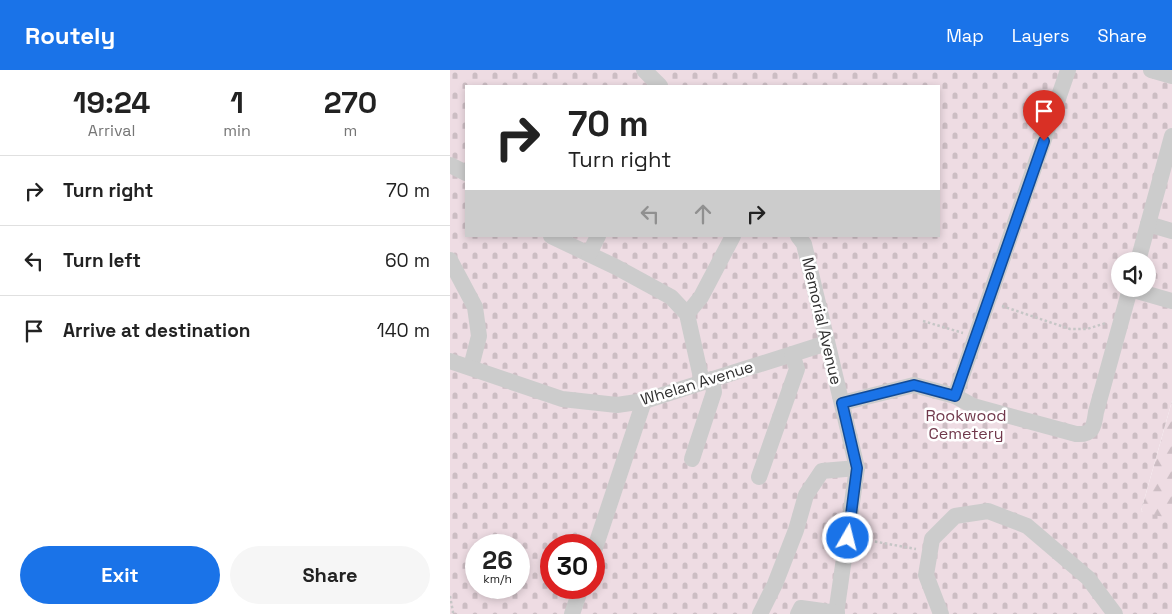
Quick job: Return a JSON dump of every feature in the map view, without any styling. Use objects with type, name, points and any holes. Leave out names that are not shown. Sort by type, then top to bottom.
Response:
[{"type":"street","points":[[644,70],[659,85]]},
{"type":"street","points":[[955,396],[1068,70]]},
{"type":"street","points":[[1151,70],[1172,76]]},
{"type":"street","points":[[1140,252],[1172,136]]},
{"type":"street","points":[[451,157],[465,172]]},
{"type":"street","points":[[1148,224],[1172,231]]},
{"type":"street","points":[[553,237],[671,297],[687,314],[707,381],[714,392],[692,459]]},
{"type":"street","points":[[588,254],[597,237]]},
{"type":"street","points":[[687,314],[702,297],[732,237]]},
{"type":"street","name":"Memorial Avenue","points":[[799,237],[804,244],[857,468],[837,613]]},
{"type":"street","points":[[450,260],[475,307],[479,336],[471,367]]},
{"type":"street","points":[[1156,296],[1172,300]]},
{"type":"street","points":[[842,403],[914,385],[955,396],[973,406],[1084,434],[1091,431],[1095,424],[1096,412],[1128,297]]},
{"type":"street","name":"Whelan Avenue","points":[[450,361],[562,399],[617,405],[644,401],[827,343]]},
{"type":"street","points":[[759,477],[797,369],[792,354]]},
{"type":"street","points":[[600,534],[644,401]]},
{"type":"street","points":[[760,614],[775,584],[796,530],[806,496],[822,471],[857,468]]},
{"type":"street","points":[[941,614],[926,575],[932,539],[955,516],[988,511],[1028,526],[1088,578],[1115,614]]},
{"type":"street","points":[[572,614],[577,599]]},
{"type":"street","points":[[798,614],[801,608],[837,613]]},
{"type":"path","points":[[988,301],[1070,329],[1088,329],[1106,322],[1120,326]]},
{"type":"path","points":[[923,321],[976,337]]},
{"type":"path","points":[[878,543],[930,551]]},
{"type":"path","points":[[450,596],[452,614]]},
{"type":"green space","name":"Rookwood Cemetery","points":[[450,70],[1172,70],[1172,401],[1141,511],[1172,520],[1172,614],[450,614]]},
{"type":"green space","points":[[1172,401],[1172,526],[1141,511]]},
{"type":"route","points":[[848,538],[857,468],[842,403],[914,385],[955,396],[1044,141]]}]
